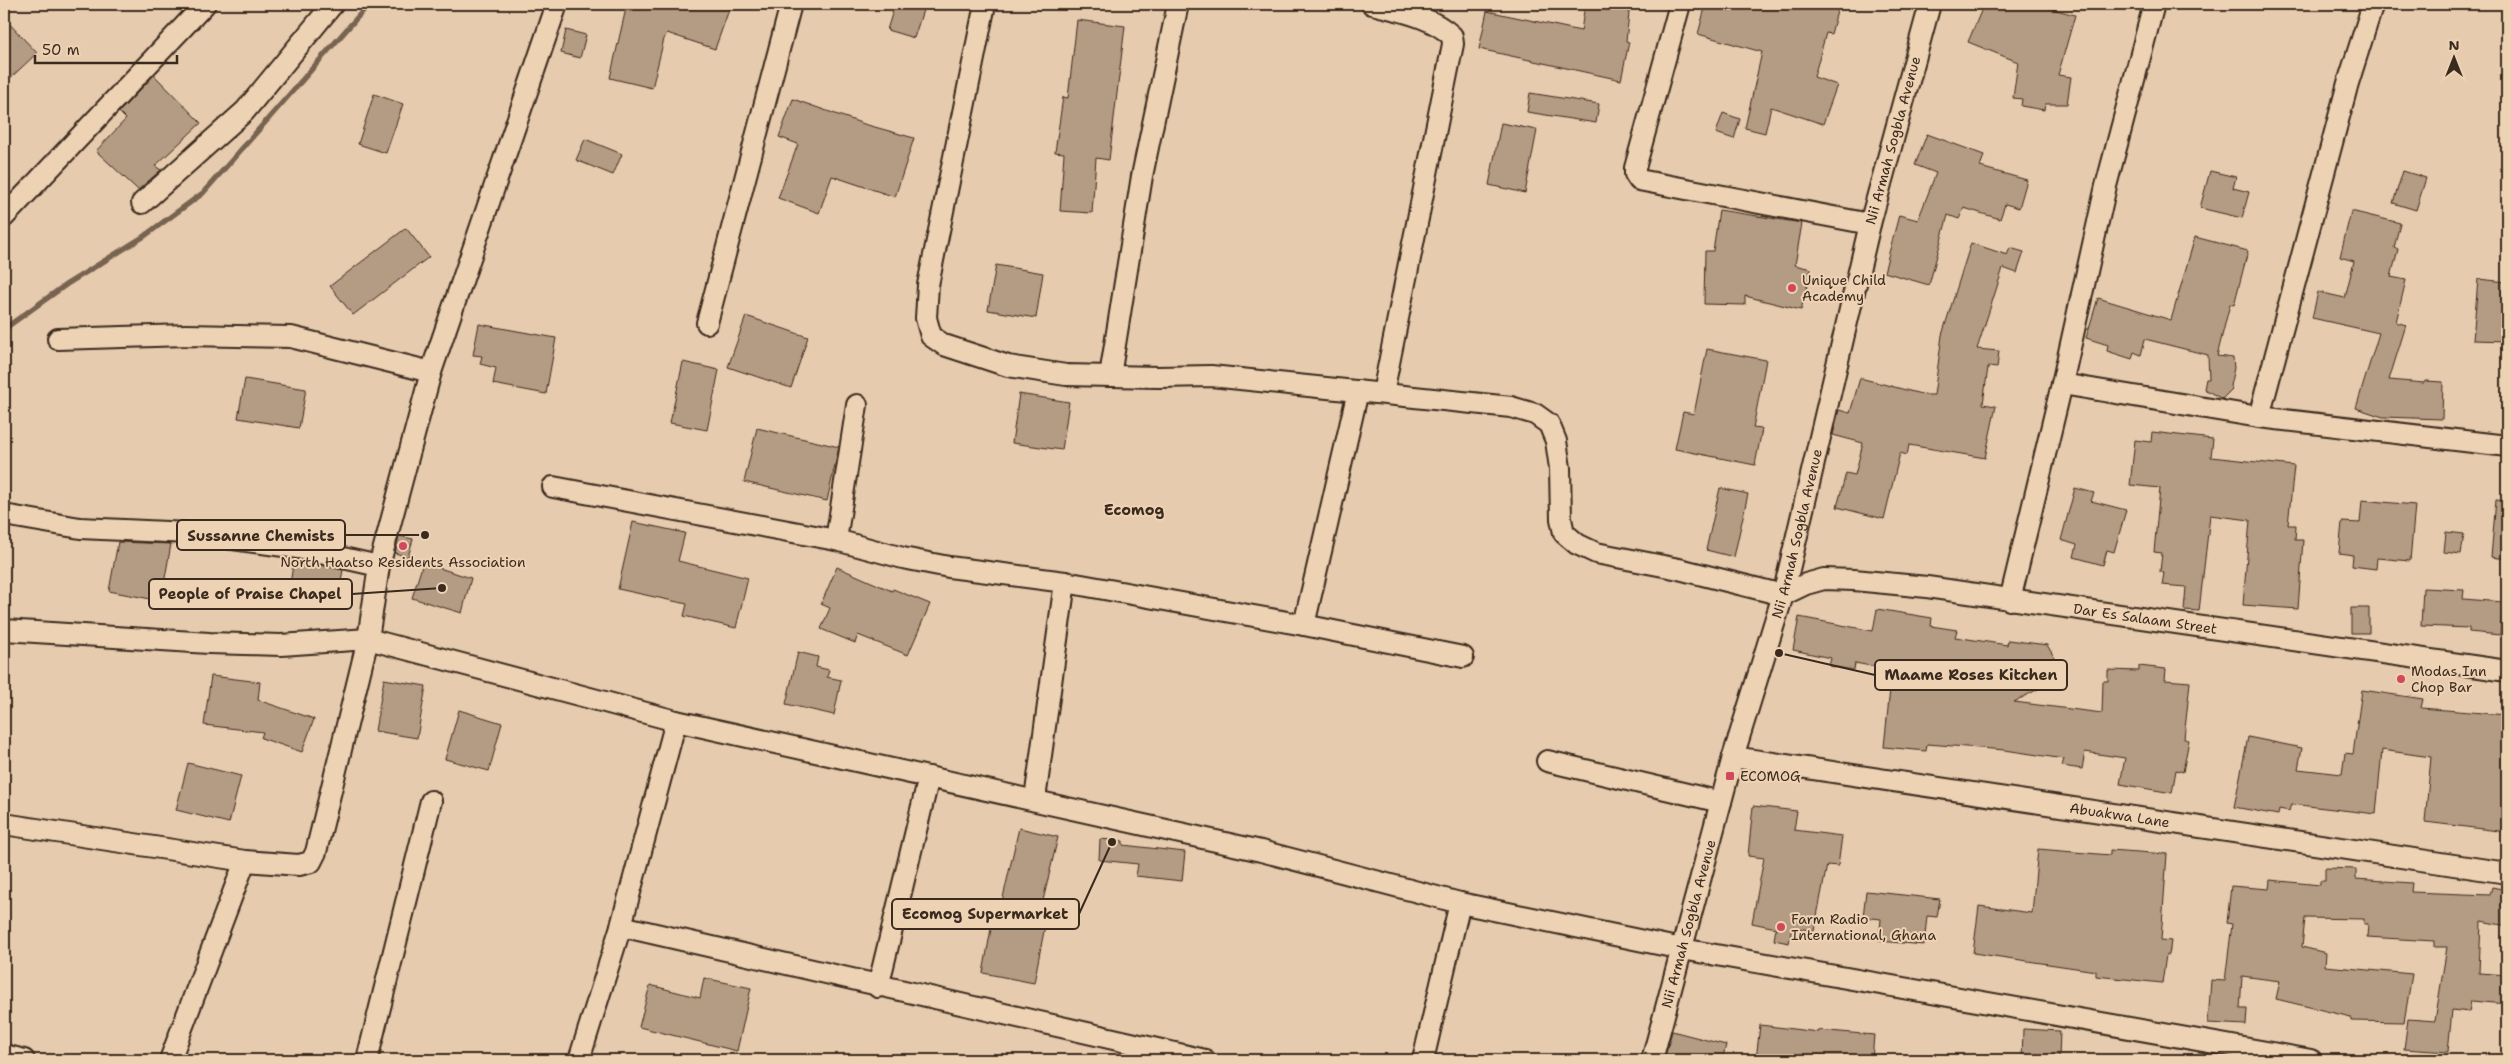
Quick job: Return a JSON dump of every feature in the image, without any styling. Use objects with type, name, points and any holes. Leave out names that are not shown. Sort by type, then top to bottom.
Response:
[{"type":"street","points":[[4,217],[205,4]]},
{"type":"street","points":[[142,203],[245,110],[333,4]]},
{"type":"street","points":[[4,824],[245,861],[300,866],[311,862],[316,852],[368,639],[379,566],[431,372],[557,4]]},
{"type":"street","points":[[707,323],[791,4]]},
{"type":"street","points":[[985,4],[928,285],[926,318],[931,336],[944,345],[1008,366],[1066,375],[1211,376],[1504,406],[1535,414],[1548,424],[1556,441],[1560,468],[1561,519],[1564,533],[1577,544],[1596,553],[1679,568],[1783,595]]},
{"type":"street","points":[[1110,376],[1142,176],[1178,4]]},
{"type":"street","points":[[1372,4],[1423,11],[1452,36],[1453,44],[1383,393]]},
{"type":"street","points":[[1680,4],[1635,168],[1635,174],[1639,180],[1870,224]]},
{"type":"street","name":"Nii Armah Sogbla Avenue","points":[[1652,1060],[1733,757],[1783,595],[1870,224],[1930,4]]},
{"type":"street","points":[[2010,600],[2062,384],[2106,186],[2154,4]]},
{"type":"street","points":[[2259,417],[2348,82],[2374,4]]},
{"type":"street","points":[[58,339],[186,335],[291,337],[431,372]]},
{"type":"street","points":[[2062,384],[2259,417],[2507,446]]},
{"type":"street","points":[[1304,625],[1358,391]]},
{"type":"street","points":[[836,540],[857,405]]},
{"type":"street","points":[[554,487],[836,540],[903,558],[949,567],[1064,582],[1304,625],[1463,657]]},
{"type":"street","points":[[4,515],[80,528],[198,534],[298,548],[379,566]]},
{"type":"street","name":"Dar Es Salaam Street","points":[[1783,595],[1806,584],[1824,579],[1927,587],[2507,671]]},
{"type":"street","points":[[1035,799],[1064,582]]},
{"type":"street","points":[[4,630],[218,644],[281,645],[368,639],[676,721],[1035,799],[1261,851],[1460,903],[1682,949],[2311,1060]]},
{"type":"street","points":[[579,1060],[621,926],[676,721]]},
{"type":"street","name":"Abuakwa Lane","points":[[1733,757],[2507,873]]},
{"type":"street","points":[[1547,761],[1721,802]]},
{"type":"street","points":[[878,987],[929,777]]},
{"type":"street","points":[[367,1060],[430,801]]},
{"type":"street","points":[[170,1060],[245,861]]},
{"type":"street","points":[[1422,1060],[1460,903]]},
{"type":"street","points":[[621,926],[878,987],[1205,1060]]},
{"type":"street","points":[[4,1055],[24,1060]]},
{"type":"building","points":[[627,4],[731,4],[715,49],[667,33],[652,88],[610,78]]},
{"type":"building","points":[[895,4],[925,4],[914,38],[887,30]]},
{"type":"building","points":[[1585,4],[1630,4],[1626,41],[1629,42],[1621,80],[1479,49],[1487,11],[1581,31]]},
{"type":"building","points":[[1706,4],[1839,4],[1831,34],[1826,33],[1814,77],[1837,85],[1823,124],[1771,107],[1765,133],[1745,128],[1762,52],[1698,34]]},
{"type":"building","points":[[1984,4],[2034,4],[2075,15],[2058,75],[2071,77],[2067,104],[2045,104],[2044,110],[2021,106],[2022,99],[2013,98],[2018,62],[1968,42]]},
{"type":"building","points":[[4,18],[37,53],[4,84]]},
{"type":"building","points":[[1077,20],[1125,26],[1109,160],[1096,158],[1092,213],[1060,211],[1064,153],[1055,152],[1063,97],[1068,98]]},
{"type":"building","points":[[566,30],[586,35],[580,58],[561,53]]},
{"type":"building","points":[[154,75],[201,123],[155,166],[161,170],[138,190],[96,151],[126,119],[119,112]]},
{"type":"building","points":[[1530,93],[1599,104],[1596,123],[1527,112]]},
{"type":"building","points":[[374,94],[403,104],[386,153],[358,144]]},
{"type":"building","points":[[793,99],[864,124],[914,138],[895,197],[832,176],[819,213],[778,198],[798,144],[779,137]]},
{"type":"building","points":[[1723,113],[1740,119],[1734,139],[1716,133]]},
{"type":"building","points":[[1501,123],[1537,130],[1525,193],[1489,185]]},
{"type":"building","points":[[1927,134],[1984,155],[1980,167],[2027,180],[2019,208],[2005,204],[2000,219],[1964,208],[1959,219],[1948,215],[1929,285],[1884,272],[1899,215],[1918,220],[1936,173],[1915,165]]},
{"type":"building","points":[[585,139],[622,154],[613,175],[576,160]]},
{"type":"building","points":[[2210,171],[2236,177],[2233,188],[2249,192],[2242,218],[2200,208]]},
{"type":"building","points":[[2403,171],[2426,178],[2416,210],[2393,203]]},
{"type":"building","points":[[1719,210],[1802,223],[1795,265],[1811,269],[1801,310],[1745,296],[1745,305],[1704,304],[1705,251],[1713,251]]},
{"type":"building","points":[[2351,211],[2400,223],[2394,248],[2398,249],[2391,277],[2406,280],[2396,322],[2406,325],[2389,380],[2424,383],[2425,381],[2443,382],[2442,419],[2383,417],[2356,408],[2379,333],[2312,318],[2318,292],[2345,298],[2354,261],[2340,257]]},
{"type":"building","points":[[406,228],[429,257],[353,315],[330,286]]},
{"type":"building","points":[[2195,237],[2248,251],[2234,305],[2230,304],[2217,356],[2233,358],[2234,368],[2230,386],[2232,389],[2222,399],[2204,389],[2206,379],[2209,379],[2208,355],[2145,339],[2141,355],[2134,352],[2132,359],[2107,351],[2108,345],[2086,338],[2098,298],[2171,320]]},
{"type":"building","points":[[1971,243],[2007,255],[2010,248],[2024,252],[2017,273],[2003,268],[1977,349],[1999,351],[1997,368],[1988,367],[1983,404],[1996,406],[1985,458],[1909,445],[1907,455],[1900,453],[1884,519],[1837,507],[1846,473],[1855,475],[1863,443],[1833,435],[1839,410],[1850,413],[1860,378],[1925,395],[1934,395],[1942,335]]},
{"type":"building","points":[[996,265],[1043,273],[1036,318],[988,310]]},
{"type":"building","points":[[2478,279],[2507,282],[2507,341],[2473,340]]},
{"type":"building","points":[[746,316],[808,337],[791,388],[728,367]]},
{"type":"building","points":[[479,324],[556,338],[546,394],[493,384],[496,368],[480,364],[482,356],[473,355]]},
{"type":"building","points":[[1707,349],[1766,360],[1753,428],[1762,429],[1755,465],[1675,449],[1683,412],[1694,414]]},
{"type":"building","points":[[683,362],[719,370],[707,430],[670,423]]},
{"type":"building","points":[[245,379],[306,389],[299,428],[238,418]]},
{"type":"building","points":[[1019,394],[1069,402],[1062,450],[1012,443]]},
{"type":"building","points":[[757,428],[839,447],[827,501],[744,482]]},
{"type":"building","points":[[2152,432],[2213,439],[2211,457],[2294,466],[2288,525],[2296,525],[2295,540],[2303,540],[2298,609],[2243,605],[2250,520],[2210,515],[2199,611],[2184,610],[2186,587],[2162,585],[2164,573],[2160,572],[2162,553],[2154,552],[2160,488],[2130,485],[2135,440],[2151,442]]},
{"type":"building","points":[[1720,488],[1748,494],[1734,557],[1706,550]]},
{"type":"building","points":[[2075,488],[2094,493],[2091,501],[2126,510],[2114,552],[2107,550],[2103,565],[2074,557],[2077,545],[2061,540]]},
{"type":"building","points":[[2362,500],[2415,505],[2410,561],[2377,558],[2376,569],[2352,566],[2353,555],[2339,553],[2342,522],[2360,523]]},
{"type":"building","points":[[2496,500],[2507,501],[2507,559],[2491,557]]},
{"type":"building","points":[[633,522],[685,533],[678,561],[748,578],[736,628],[684,616],[687,604],[618,589]]},
{"type":"building","points":[[2446,532],[2464,534],[2461,554],[2444,552]]},
{"type":"building","name":"North Haatso Residents Association","points":[[399,536],[413,539],[408,557],[395,553]]},
{"type":"building","points":[[118,542],[171,544],[161,601],[109,591]]},
{"type":"building","points":[[294,559],[343,570],[338,598],[289,590]]},
{"type":"building","points":[[423,563],[471,578],[462,613],[412,598]]},
{"type":"building","points":[[837,567],[892,591],[893,589],[930,604],[908,655],[858,635],[855,643],[821,629],[830,608],[821,604]]},
{"type":"building","points":[[2423,588],[2464,590],[2463,599],[2503,602],[2500,635],[2469,632],[2469,628],[2421,626]]},
{"type":"building","points":[[2351,608],[2369,608],[2369,633],[2351,633]]},
{"type":"building","points":[[1877,609],[1932,618],[1931,626],[1957,630],[1955,637],[2007,645],[2008,640],[2047,645],[2062,670],[2053,681],[2014,702],[2102,713],[2103,681],[2108,681],[2108,670],[2139,671],[2139,666],[2166,669],[2165,680],[2190,682],[2184,739],[2189,740],[2183,772],[2176,770],[2172,793],[2120,784],[2125,758],[2085,752],[2082,769],[2062,766],[2064,759],[2005,750],[1927,744],[1926,751],[1884,747],[1892,670],[1855,663],[1854,670],[1829,666],[1831,658],[1793,650],[1799,617],[1873,631]]},
{"type":"building","points":[[798,652],[818,657],[816,667],[829,670],[827,677],[841,680],[834,715],[786,704]]},
{"type":"building","points":[[211,676],[260,682],[258,700],[314,719],[302,752],[261,738],[263,732],[204,725]]},
{"type":"building","points":[[384,679],[426,686],[417,738],[375,731]]},
{"type":"building","points":[[2362,690],[2423,699],[2421,708],[2507,715],[2507,832],[2425,822],[2431,757],[2382,750],[2376,814],[2291,804],[2289,811],[2279,809],[2278,815],[2234,807],[2248,737],[2302,748],[2298,769],[2342,774],[2345,753],[2353,754]]},
{"type":"building","points":[[459,710],[502,723],[489,771],[445,759]]},
{"type":"building","points":[[188,763],[241,776],[229,823],[176,810]]},
{"type":"building","points":[[1753,806],[1797,811],[1794,830],[1842,836],[1838,866],[1827,865],[1814,931],[1792,927],[1789,943],[1774,940],[1776,928],[1752,923],[1764,858],[1748,856]]},
{"type":"building","points":[[1019,828],[1058,837],[1041,909],[1048,910],[1034,983],[983,973],[996,901],[1002,902]]},
{"type":"building","points":[[1100,839],[1123,841],[1123,845],[1185,852],[1182,881],[1136,876],[1138,864],[1099,860]]},
{"type":"building","points":[[2038,849],[2110,855],[2110,850],[2167,854],[2161,940],[2171,941],[2169,955],[2166,955],[2162,983],[2096,976],[2096,971],[1973,953],[1979,906],[2032,913]]},
{"type":"building","points":[[2325,868],[2356,869],[2356,879],[2412,883],[2411,892],[2490,895],[2492,887],[2507,890],[2507,926],[2481,921],[2479,973],[2507,975],[2507,1004],[2471,1001],[2469,1012],[2452,1010],[2448,1052],[2404,1049],[2408,1019],[2435,1021],[2447,947],[2434,947],[2434,941],[2367,937],[2368,924],[2364,924],[2364,919],[2305,918],[2302,947],[2326,953],[2325,966],[2412,974],[2404,1022],[2351,1021],[2351,1017],[2276,999],[2280,981],[2242,976],[2240,1009],[2247,1009],[2246,1025],[2208,1023],[2211,980],[2225,981],[2232,924],[2227,923],[2231,886],[2269,889],[2270,880],[2320,885],[2320,881],[2325,881]]},
{"type":"building","points":[[1866,891],[1940,899],[1937,917],[1927,916],[1924,945],[1879,941],[1881,919],[1863,917]]},
{"type":"building","points":[[704,978],[751,988],[737,1051],[639,1027],[650,985],[700,998]]},
{"type":"building","points":[[1760,1025],[1818,1032],[1818,1030],[1874,1035],[1872,1060],[1756,1060]]},
{"type":"building","points":[[2023,1029],[2060,1031],[2059,1060],[2022,1060]]},
{"type":"building","points":[[1672,1031],[1726,1045],[1722,1060],[1664,1060]]},
{"type":"waterway","points":[[4,329],[67,284],[143,237],[203,193],[369,4]]},
{"type":"place","name":"Unique Child Academy","points":[[1792,288]]},
{"type":"place","name":"Sussanne Chemists","points":[[425,535]]},
{"type":"place","name":"North Haatso Residents Association","points":[[403,546]]},
{"type":"place","name":"People of Praise Chapel","points":[[442,588]]},
{"type":"place","name":"Maame Roses Kitchen","points":[[1779,653]]},
{"type":"place","name":"Modas Inn Chop Bar","points":[[2401,679]]},
{"type":"place","name":"ECOMOG","points":[[1730,776]]},
{"type":"place","name":"Ecomog Supermarket","points":[[1112,842]]},
{"type":"place","name":"Farm Radio International, Ghana","points":[[1781,927]]},
{"type":"district","name":"Ecomog","points":[[1134,510]]}]
